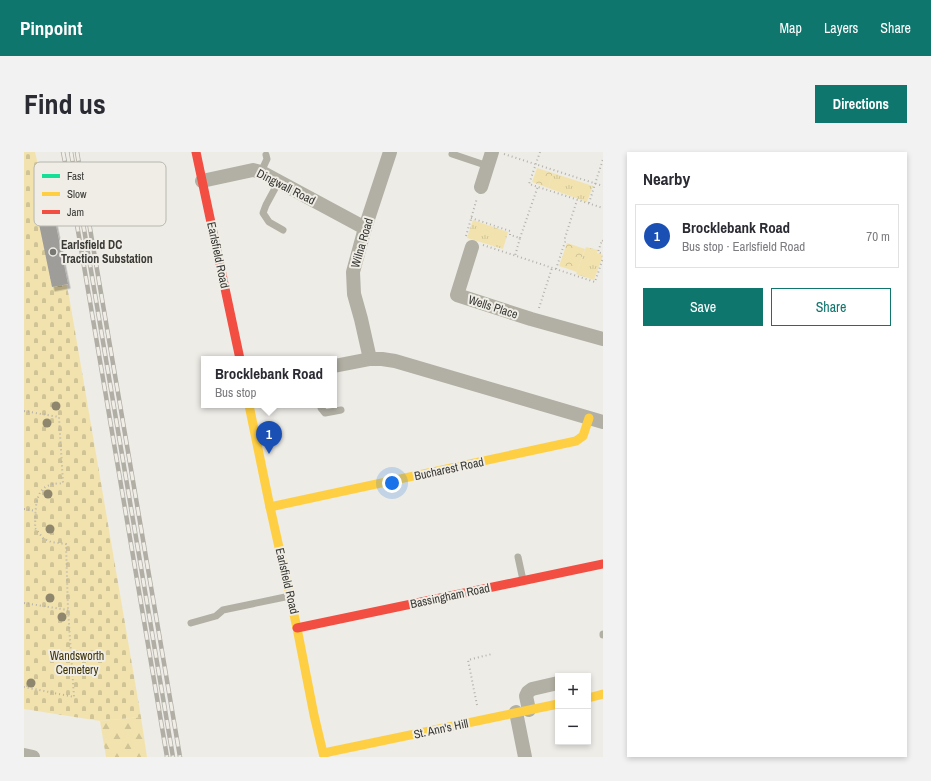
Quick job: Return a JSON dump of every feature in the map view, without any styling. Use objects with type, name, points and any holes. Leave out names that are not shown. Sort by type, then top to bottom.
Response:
[{"type":"street","name":"Earlsfield Road","points":[[196,152],[239,356]]},
{"type":"street","name":"Wilna Road","points":[[370,360],[354,294],[353,272],[365,228],[390,152]]},
{"type":"street","points":[[481,187],[492,152]]},
{"type":"street","name":"Dingwall Road","points":[[202,182],[253,170],[261,172],[365,228]]},
{"type":"street","name":"Wells Place","points":[[473,243],[457,295],[533,320]]},
{"type":"street","points":[[533,320],[603,339]]},
{"type":"street","points":[[337,366],[382,359],[395,361],[596,420]]},
{"type":"street","name":"Earlsfield Road","points":[[250,408],[324,755]]},
{"type":"street","name":"Bucharest Road","points":[[270,506],[576,441],[584,436],[596,420]]},
{"type":"street","name":"Bassingham Road","points":[[297,628],[603,564]]},
{"type":"street","points":[[524,757],[523,711],[526,696],[532,689],[555,684]]},
{"type":"street","name":"St. Ann's Hill","points":[[324,755],[555,705]]},
{"type":"street","points":[[24,755],[33,757]]},
{"type":"lane","points":[[452,154],[488,166]]},
{"type":"lane","points":[[261,172],[266,155]]},
{"type":"lane","points":[[279,181],[263,213],[269,222],[283,230]]},
{"type":"lane","points":[[321,408],[325,413],[341,410]]},
{"type":"lane","points":[[518,557],[523,581]]},
{"type":"lane","points":[[191,623],[216,616],[222,610],[290,596]]},
{"type":"path","points":[[500,152],[603,186]]},
{"type":"path","points":[[540,152],[529,184],[603,208]]},
{"type":"path","points":[[589,203],[603,159]]},
{"type":"path","points":[[515,256],[538,186]]},
{"type":"path","points":[[481,187],[471,218],[473,243],[595,282],[603,258]]},
{"type":"path","points":[[556,269],[577,200]]},
{"type":"path","points":[[471,218],[510,231],[510,235],[520,238]]},
{"type":"path","points":[[603,241],[602,240],[598,252],[603,254]]},
{"type":"path","points":[[533,320],[552,268]]},
{"type":"path","points":[[24,411],[59,417],[63,483],[49,485],[41,490],[37,500],[35,528],[43,538],[51,542],[66,544],[68,610],[74,697],[24,687]]},
{"type":"path","points":[[24,508],[36,511]]},
{"type":"path","points":[[24,603],[68,610]]},
{"type":"path","points":[[480,720],[468,660],[492,654]]},
{"type":"green space","name":"Wandsworth Cemetery","points":[[24,152],[35,152],[37,162],[34,162],[34,226],[52,226],[69,296],[141,717],[100,721],[24,709]]},
{"type":"green space","points":[[537,168],[553,173],[548,188],[532,182]]},
{"type":"green space","points":[[553,173],[593,186],[587,202],[548,188]]},
{"type":"green space","points":[[473,220],[508,232],[503,249],[467,238]]},
{"type":"green space","points":[[567,243],[585,249],[577,272],[559,266]]},
{"type":"green space","points":[[586,247],[598,250],[597,253],[603,255],[594,280],[576,274]]},
{"type":"green space","points":[[141,717],[147,757],[106,757],[100,721]]},
{"type":"building","name":"Earlsfield DC Traction Substation","points":[[39,226],[56,226],[68,284],[52,287]]},
{"type":"railway","points":[[63,152],[65,162]]},
{"type":"railway","points":[[71,152],[73,162]]},
{"type":"railway","points":[[77,152],[79,162]]},
{"type":"railway","points":[[77,226],[167,757]]},
{"type":"railway","points":[[83,226],[173,757]]},
{"type":"railway","points":[[90,226],[180,757]]},
{"type":"traffic: slow","points":[[250,408],[324,757]]},
{"type":"traffic: slow","points":[[270,507],[576,441],[583,436],[589,418]]},
{"type":"traffic: slow","points":[[591,697],[603,694]]},
{"type":"traffic: slow","points":[[324,753],[555,705]]},
{"type":"traffic: jam","points":[[196,152],[239,356]]},
{"type":"traffic: jam","points":[[297,628],[603,564]]},
{"type":"place","name":"Earlsfield DC Traction Substation","points":[[53,252]]},
{"type":"place","name":"Brocklebank Road","points":[[269,454]]}]
